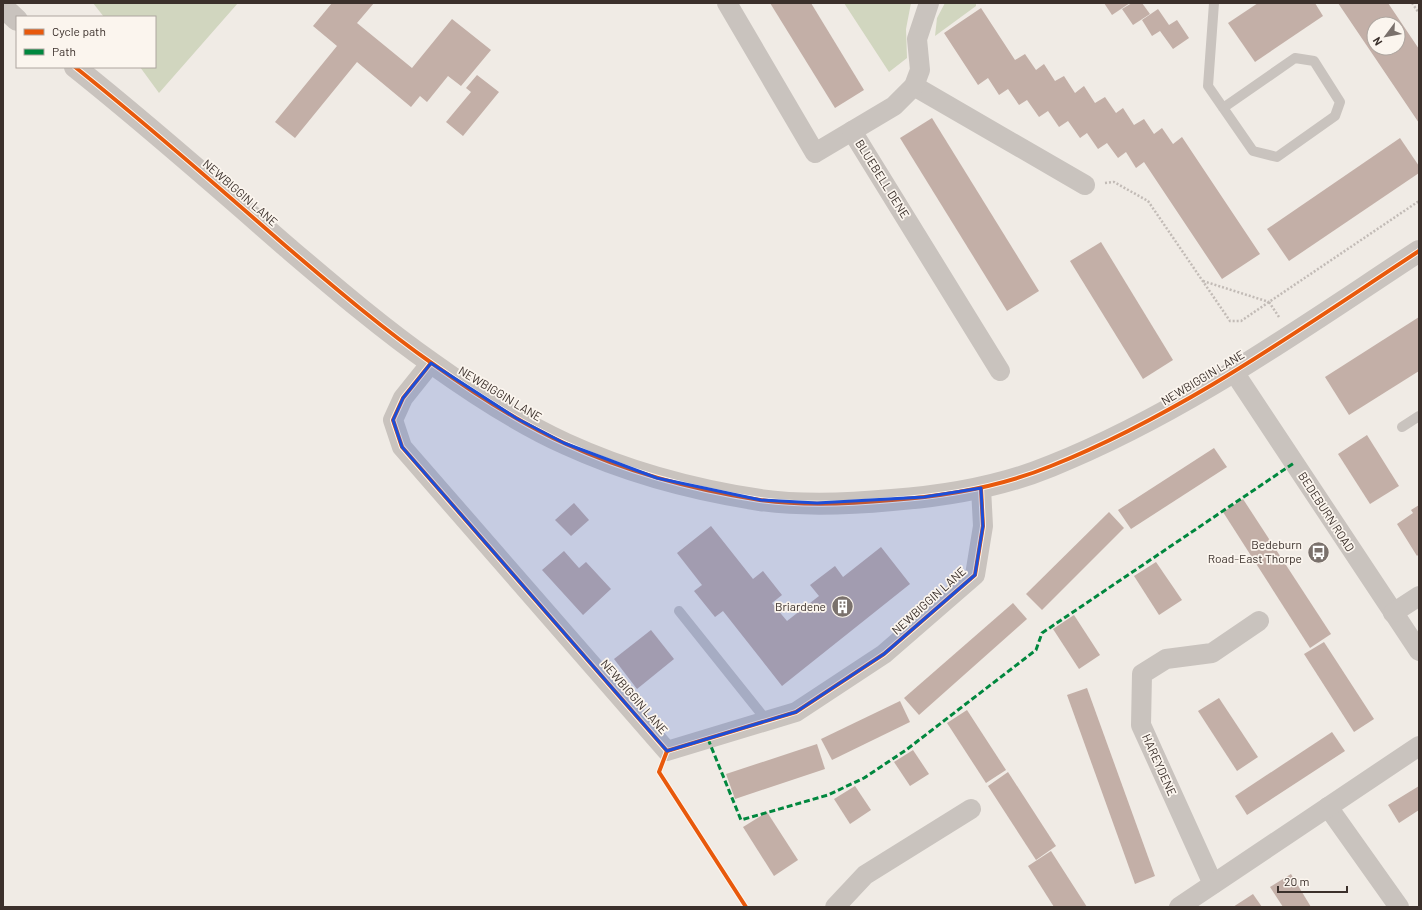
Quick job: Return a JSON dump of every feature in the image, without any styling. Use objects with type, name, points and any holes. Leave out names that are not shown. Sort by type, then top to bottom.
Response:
[{"type":"street","name":"BLUEBELL DENE","points":[[727,3],[815,153],[852,131],[1000,371]]},
{"type":"street","points":[[852,131],[894,106],[914,86],[920,70],[917,39],[929,3]]},
{"type":"street","points":[[3,7],[16,19]]},
{"type":"street","points":[[3,27],[16,29]]},
{"type":"street","name":"NEWBIGGIN LANE","points":[[76,68],[158,135],[355,305],[431,363],[475,393],[516,418],[557,440],[608,462],[658,478],[761,500],[817,503],[870,502],[924,498],[981,488],[1050,467],[1137,428],[1170,410],[1291,336],[1419,251]]},
{"type":"street","points":[[914,86],[1085,185]]},
{"type":"street","name":"NEWBIGGIN LANE","points":[[431,363],[403,398],[393,420],[402,447],[667,751],[796,712],[884,654],[975,575],[982,526],[981,488]]},
{"type":"street","name":"BEDEBURN ROAD","points":[[1234,372],[1419,651]]},
{"type":"street","points":[[1393,613],[1419,596]]},
{"type":"street","name":"HAREYDENE","points":[[1212,884],[1141,725],[1142,674],[1166,659],[1212,653],[1259,621]]},
{"type":"street","points":[[1179,907],[1419,746]]},
{"type":"street","points":[[1328,807],[1399,907]]},
{"type":"street","points":[[835,907],[865,876],[971,809]]},
{"type":"lane","points":[[1214,3],[1208,86],[1223,108],[1253,151],[1277,157],[1335,116],[1340,102],[1314,61],[1295,58],[1223,108]]},
{"type":"lane","points":[[1402,427],[1419,416]]},
{"type":"lane","points":[[679,611],[767,721]]},
{"type":"path","points":[[1412,3],[1419,13]]},
{"type":"path","points":[[1085,185],[1114,182],[1148,201],[1230,321],[1241,321],[1419,201]]},
{"type":"path","points":[[1203,281],[1269,302],[1291,336]]},
{"type":"highlighted area","points":[[431,363],[516,418],[564,443],[657,478],[761,500],[817,503],[924,497],[981,488],[983,526],[975,575],[884,654],[796,712],[667,751],[402,447],[393,420],[403,398]]},
{"type":"green space","points":[[93,3],[238,3],[159,93],[141,68],[156,68],[156,16],[103,16]]},
{"type":"green space","points":[[844,3],[911,3],[906,29],[907,58],[889,72]]},
{"type":"green space","points":[[945,3],[976,3],[976,6],[935,36],[937,18]]},
{"type":"building","points":[[332,3],[374,3],[357,23],[412,68],[452,19],[491,50],[461,86],[448,76],[427,102],[420,96],[411,107],[357,62],[295,138],[275,122],[337,46],[313,26]]},
{"type":"building","points":[[770,3],[811,3],[864,90],[835,108]]},
{"type":"building","points":[[1104,3],[1130,3],[1112,15]]},
{"type":"building","points":[[1132,3],[1142,3],[1150,14],[1133,25],[1122,9]]},
{"type":"building","points":[[1258,3],[1315,3],[1323,16],[1255,62],[1228,23]]},
{"type":"building","points":[[1338,3],[1388,3],[1397,16],[1366,16],[1366,44]]},
{"type":"building","points":[[981,8],[1015,60],[1025,54],[1036,70],[1044,64],[1055,81],[1064,76],[1075,93],[1084,86],[1095,103],[1105,97],[1116,113],[1123,108],[1134,125],[1144,119],[1154,134],[1162,128],[1173,144],[1182,137],[1260,254],[1222,279],[1144,162],[1136,168],[1126,152],[1118,158],[1107,143],[1098,149],[1087,133],[1080,138],[1068,121],[1059,127],[1048,111],[1039,117],[1027,100],[1019,105],[1008,89],[999,95],[988,78],[978,85],[944,33]]},
{"type":"building","points":[[1158,9],[1169,25],[1177,20],[1189,38],[1173,49],[1160,31],[1152,36],[1142,20]]},
{"type":"building","points":[[1406,30],[1419,49],[1419,123],[1374,56],[1406,56]]},
{"type":"building","points":[[477,75],[499,92],[463,136],[446,122],[471,92],[466,88]]},
{"type":"building","points":[[932,118],[1039,291],[1007,311],[900,138]]},
{"type":"building","points":[[1400,138],[1419,166],[1419,173],[1289,261],[1267,229]]},
{"type":"building","points":[[1101,242],[1173,360],[1143,379],[1070,261]]},
{"type":"building","points":[[1419,317],[1419,371],[1349,415],[1325,377]]},
{"type":"building","points":[[1367,435],[1399,486],[1370,504],[1338,454]]},
{"type":"building","points":[[1214,448],[1227,467],[1131,529],[1118,510]]},
{"type":"building","points":[[1243,499],[1331,634],[1310,648],[1223,512]]},
{"type":"building","points":[[574,503],[589,520],[571,536],[555,520]]},
{"type":"building","points":[[1419,505],[1419,554],[1417,556],[1397,524],[1413,513],[1411,510]]},
{"type":"building","points":[[1109,512],[1124,528],[1042,610],[1026,594]]},
{"type":"building","name":"Briardene","points":[[711,526],[753,579],[763,571],[782,595],[772,603],[787,621],[819,596],[810,585],[835,566],[843,577],[881,547],[910,584],[782,686],[723,611],[715,617],[694,591],[702,585],[677,553]]},
{"type":"building","points":[[564,551],[579,568],[586,562],[611,589],[583,615],[542,570]]},
{"type":"building","points":[[1156,562],[1182,600],[1159,615],[1134,576]]},
{"type":"building","points":[[1013,603],[1027,619],[919,715],[904,698]]},
{"type":"building","points":[[1074,615],[1100,655],[1079,669],[1053,629]]},
{"type":"building","points":[[651,630],[674,659],[637,689],[614,659]]},
{"type":"building","points":[[1324,642],[1374,719],[1354,732],[1304,654]]},
{"type":"building","points":[[1087,688],[1155,876],[1135,884],[1067,695]]},
{"type":"building","points":[[1219,698],[1258,757],[1237,771],[1198,711]]},
{"type":"building","points":[[900,701],[910,722],[832,760],[821,739]]},
{"type":"building","points":[[967,710],[1006,770],[986,783],[947,723]]},
{"type":"building","points":[[1332,732],[1345,751],[1247,815],[1235,796]]},
{"type":"building","points":[[817,744],[825,769],[735,799],[726,774]]},
{"type":"building","points":[[913,750],[929,774],[910,786],[894,762]]},
{"type":"building","points":[[1008,772],[1056,846],[1036,860],[988,786]]},
{"type":"building","points":[[855,786],[871,810],[850,824],[834,799]]},
{"type":"building","points":[[1419,786],[1419,810],[1399,823],[1388,805]]},
{"type":"building","points":[[767,812],[798,860],[774,876],[743,827]]},
{"type":"building","points":[[1051,851],[1087,907],[1054,907],[1028,866]]},
{"type":"building","points":[[1291,874],[1311,907],[1283,907],[1270,887]]},
{"type":"building","points":[[1253,894],[1262,907],[1233,907]]},
{"type":"marked path","points":[[708,739],[741,820],[828,795],[864,778],[906,750],[1036,650],[1042,633],[1294,463]]},
{"type":"cycle path","points":[[76,68],[156,134],[359,308],[414,351],[481,397],[531,427],[566,444],[613,463],[661,479],[710,491],[760,500],[826,504],[859,503],[932,496],[993,485],[1051,466],[1100,445],[1194,395],[1240,368],[1419,251]]},
{"type":"cycle path","points":[[431,363],[403,398],[393,420],[402,447],[667,751],[796,712],[884,654],[975,575],[983,526],[981,488]]},
{"type":"cycle path","points":[[667,751],[659,772],[746,907]]},
{"type":"place","name":"Bedeburn Road-East Thorpe","points":[[1318,552]]},
{"type":"place","name":"Briardene","points":[[842,607]]}]
